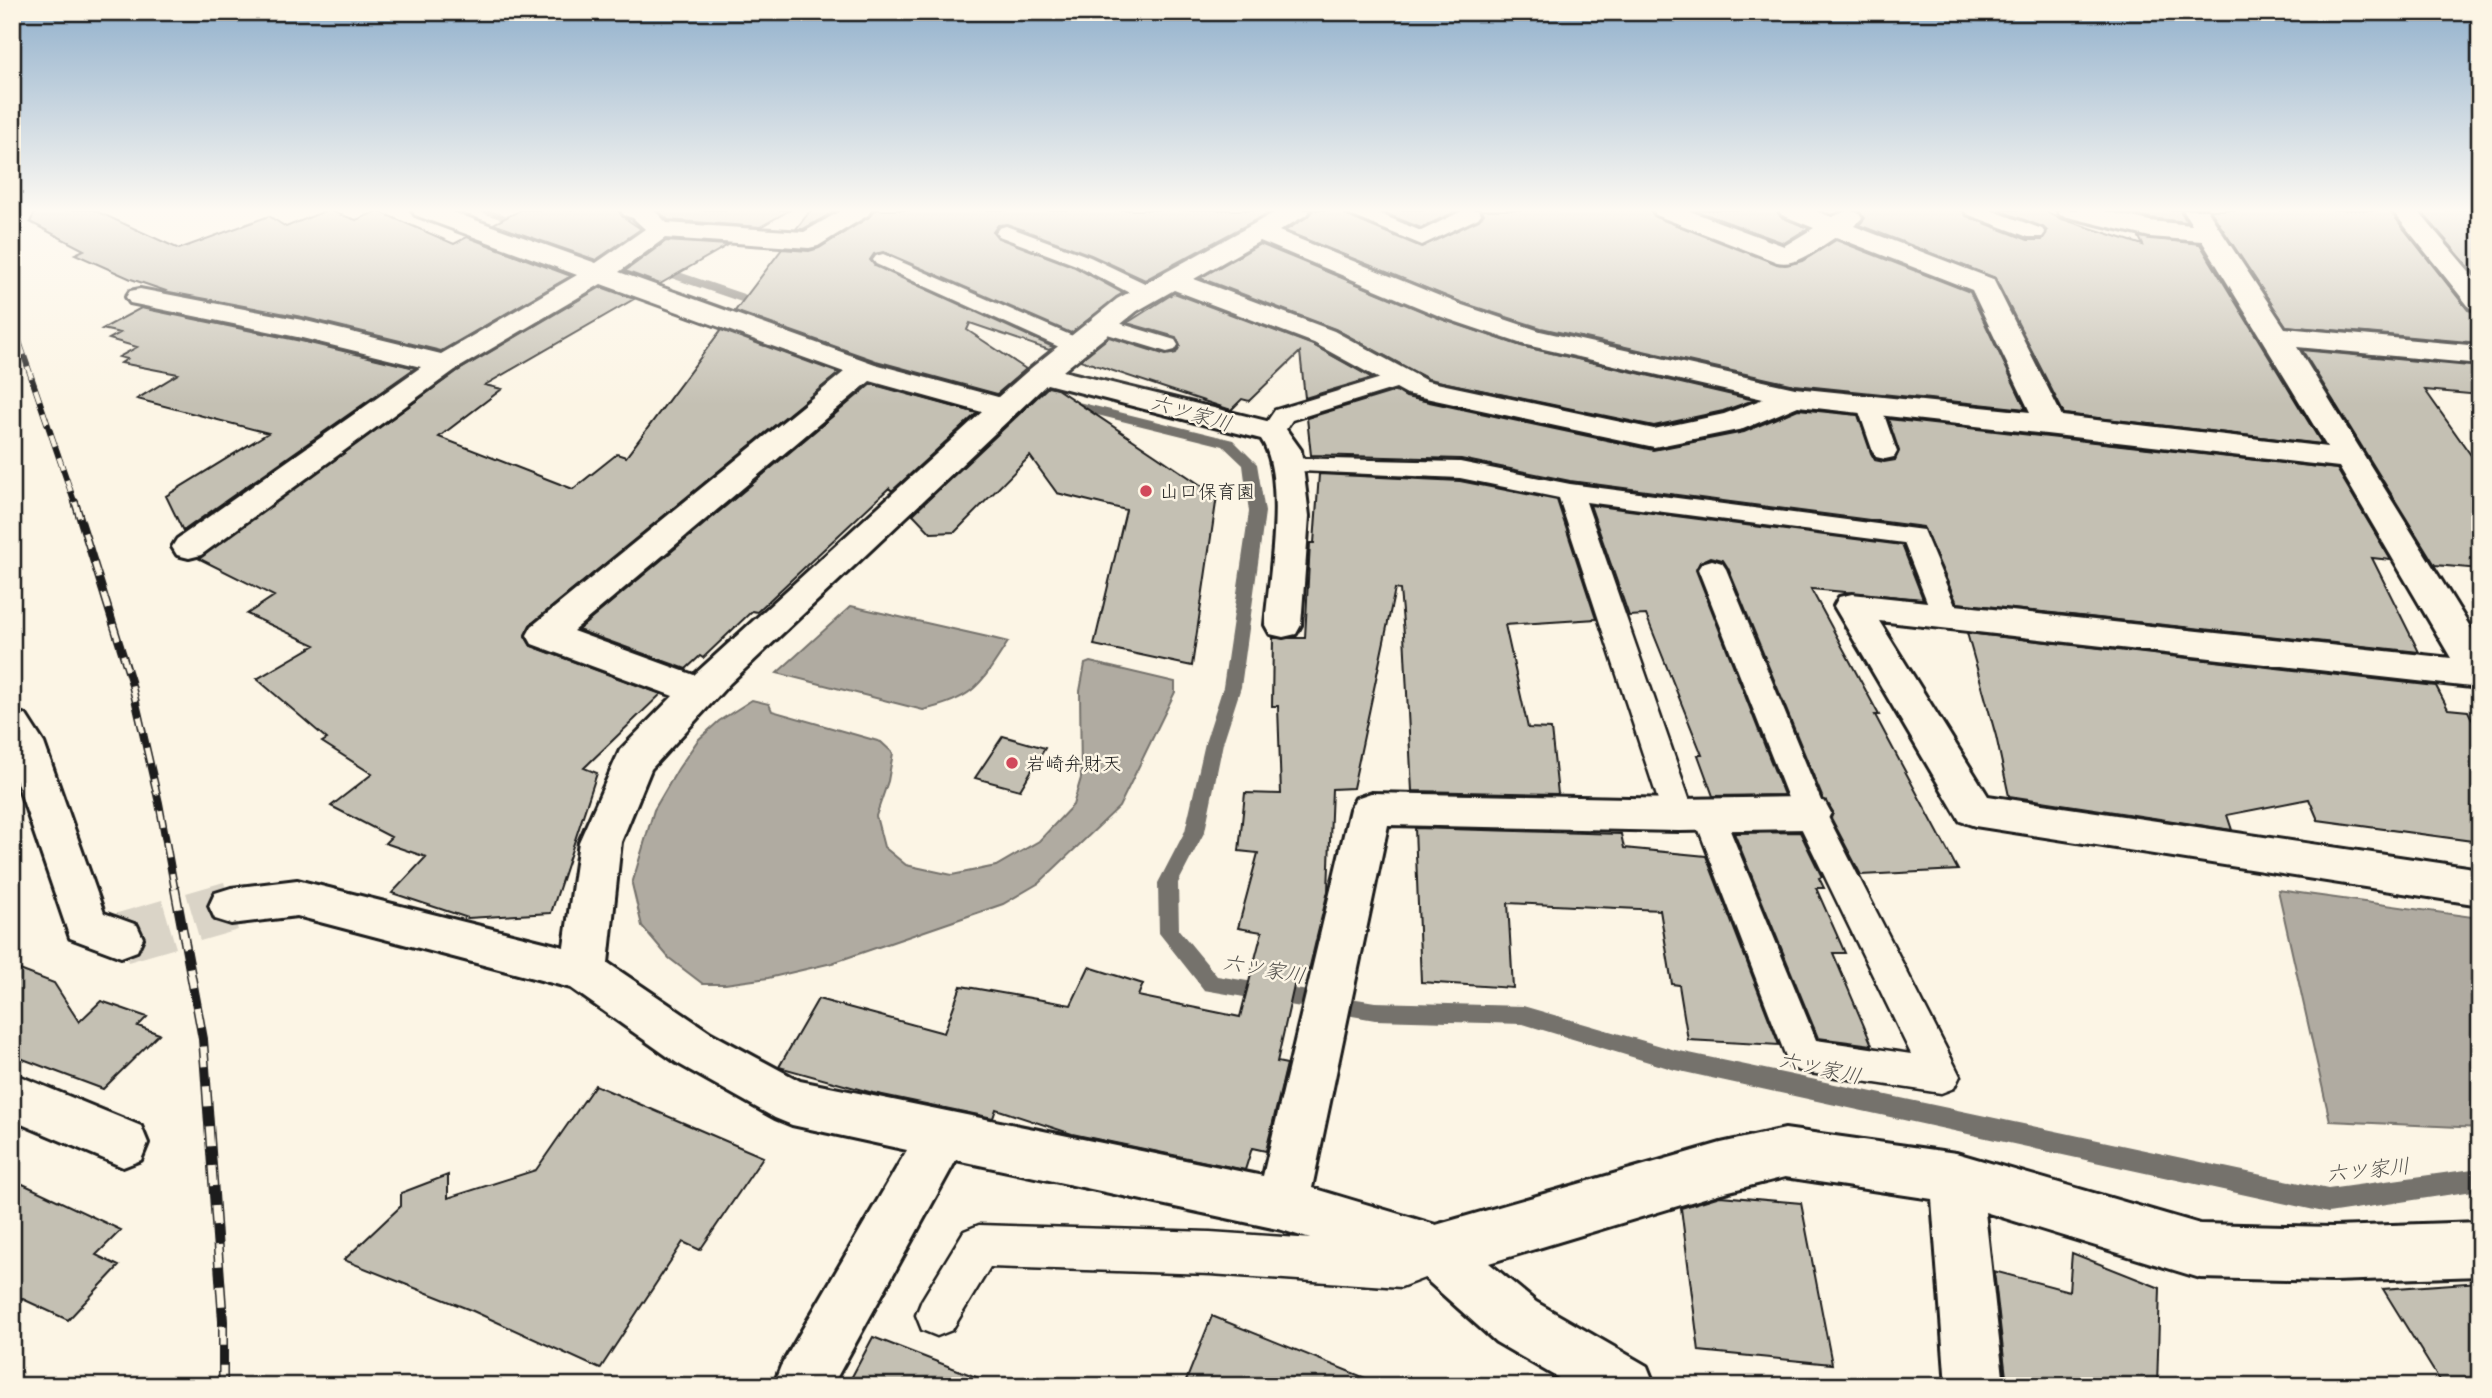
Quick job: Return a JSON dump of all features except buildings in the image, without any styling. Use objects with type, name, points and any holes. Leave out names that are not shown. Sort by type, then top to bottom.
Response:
[{"type":"street","points":[[189,547],[445,364],[595,275]]},
{"type":"street","points":[[618,275],[865,370],[1004,407]]},
{"type":"street","points":[[584,972],[600,842],[634,761],[717,674],[1004,407],[1101,325],[1177,275]]},
{"type":"street","points":[[1384,275],[1452,311],[1532,338],[1795,397],[2050,423],[2350,459]]},
{"type":"street","points":[[1958,275],[1983,285],[2050,423]]},
{"type":"street","points":[[2237,275],[2276,336],[2479,675]]},
{"type":"street","points":[[2458,275],[2480,302]]},
{"type":"street","points":[[1159,286],[1324,337],[1418,388],[1654,438],[1732,422],[1795,397]]},
{"type":"street","points":[[140,296],[302,329],[445,364]]},
{"type":"street","points":[[2276,336],[2480,355]]},
{"type":"street","points":[[701,692],[545,635],[865,370]]},
{"type":"street","points":[[1040,376],[1272,432],[1285,450],[1292,516],[1283,625]]},
{"type":"street","points":[[2479,675],[1852,606],[1975,810],[2480,887]]},
{"type":"street","points":[[16,740],[86,925],[121,938]]},
{"type":"street","points":[[1282,1205],[1371,809],[1694,815],[1810,813]]},
{"type":"street","points":[[231,906],[297,898],[584,972],[695,1048],[792,1102],[1282,1205],[1436,1252],[1516,1322],[1627,1386]]},
{"type":"street","points":[[12,1096],[123,1143]]},
{"type":"street","points":[[801,1386],[944,1133]]},
{"type":"street","points":[[1436,1252],[1721,1168],[1785,1153],[1956,1178],[2200,1251],[2333,1254],[2480,1249]]},
{"type":"street","points":[[1956,1178],[1975,1386]]},
{"type":"lane","points":[[917,275],[1076,346]]},
{"type":"lane","points":[[1126,275],[1159,286]]},
{"type":"lane","points":[[1101,325],[1167,345]]},
{"type":"lane","points":[[1272,432],[1283,415],[1401,379]]},
{"type":"lane","points":[[1868,403],[1885,452]]},
{"type":"lane","points":[[1286,464],[1460,470],[1570,492],[1914,536],[1945,615]]},
{"type":"lane","points":[[1570,492],[1694,815],[1803,1055],[1941,1076],[1810,813],[1712,569]]},
{"type":"lane","points":[[937,1315],[979,1246],[1210,1253],[1401,1266],[1436,1252]]},
{"type":"shaded area","points":[[851,606],[1008,642],[974,688],[954,700],[923,710],[777,673]]},
{"type":"shaded area","points":[[1090,662],[1175,682],[1175,692],[1119,807],[1039,883],[1003,904],[832,963],[768,978],[725,984],[703,984],[669,958],[642,926],[632,884],[654,810],[698,740],[719,721],[752,700],[769,704],[772,711],[881,742],[893,753],[888,781],[876,816],[884,847],[906,865],[952,875],[996,866],[1039,841],[1073,805],[1081,778],[1080,691],[1085,664]]},
{"type":"shaded area","points":[[2278,890],[2480,918],[2480,1128],[2330,1121]]},
{"type":"waterway","name":"六ツ家川","points":[[676,275],[766,306]]},
{"type":"waterway","name":"六ツ家川","points":[[981,382],[1228,443],[1250,464],[1257,512],[1232,687],[1214,743],[1195,831],[1168,883],[1169,933],[1211,984],[1375,1011],[1523,1015],[1675,1060],[2328,1201],[2480,1179]]},
{"type":"tunnel","points":[[121,938],[231,906]]},
{"type":"railway","points":[[12,321],[75,504]]},
{"type":"railway","points":[[75,502],[131,681],[159,803],[175,891]]},
{"type":"railway","points":[[175,889],[203,1039],[223,1321],[223,1386]]},
{"type":"place","name":"山口保育園","points":[[1146,491]]},
{"type":"place","name":"岩崎弁財天","points":[[1012,763]]}]
